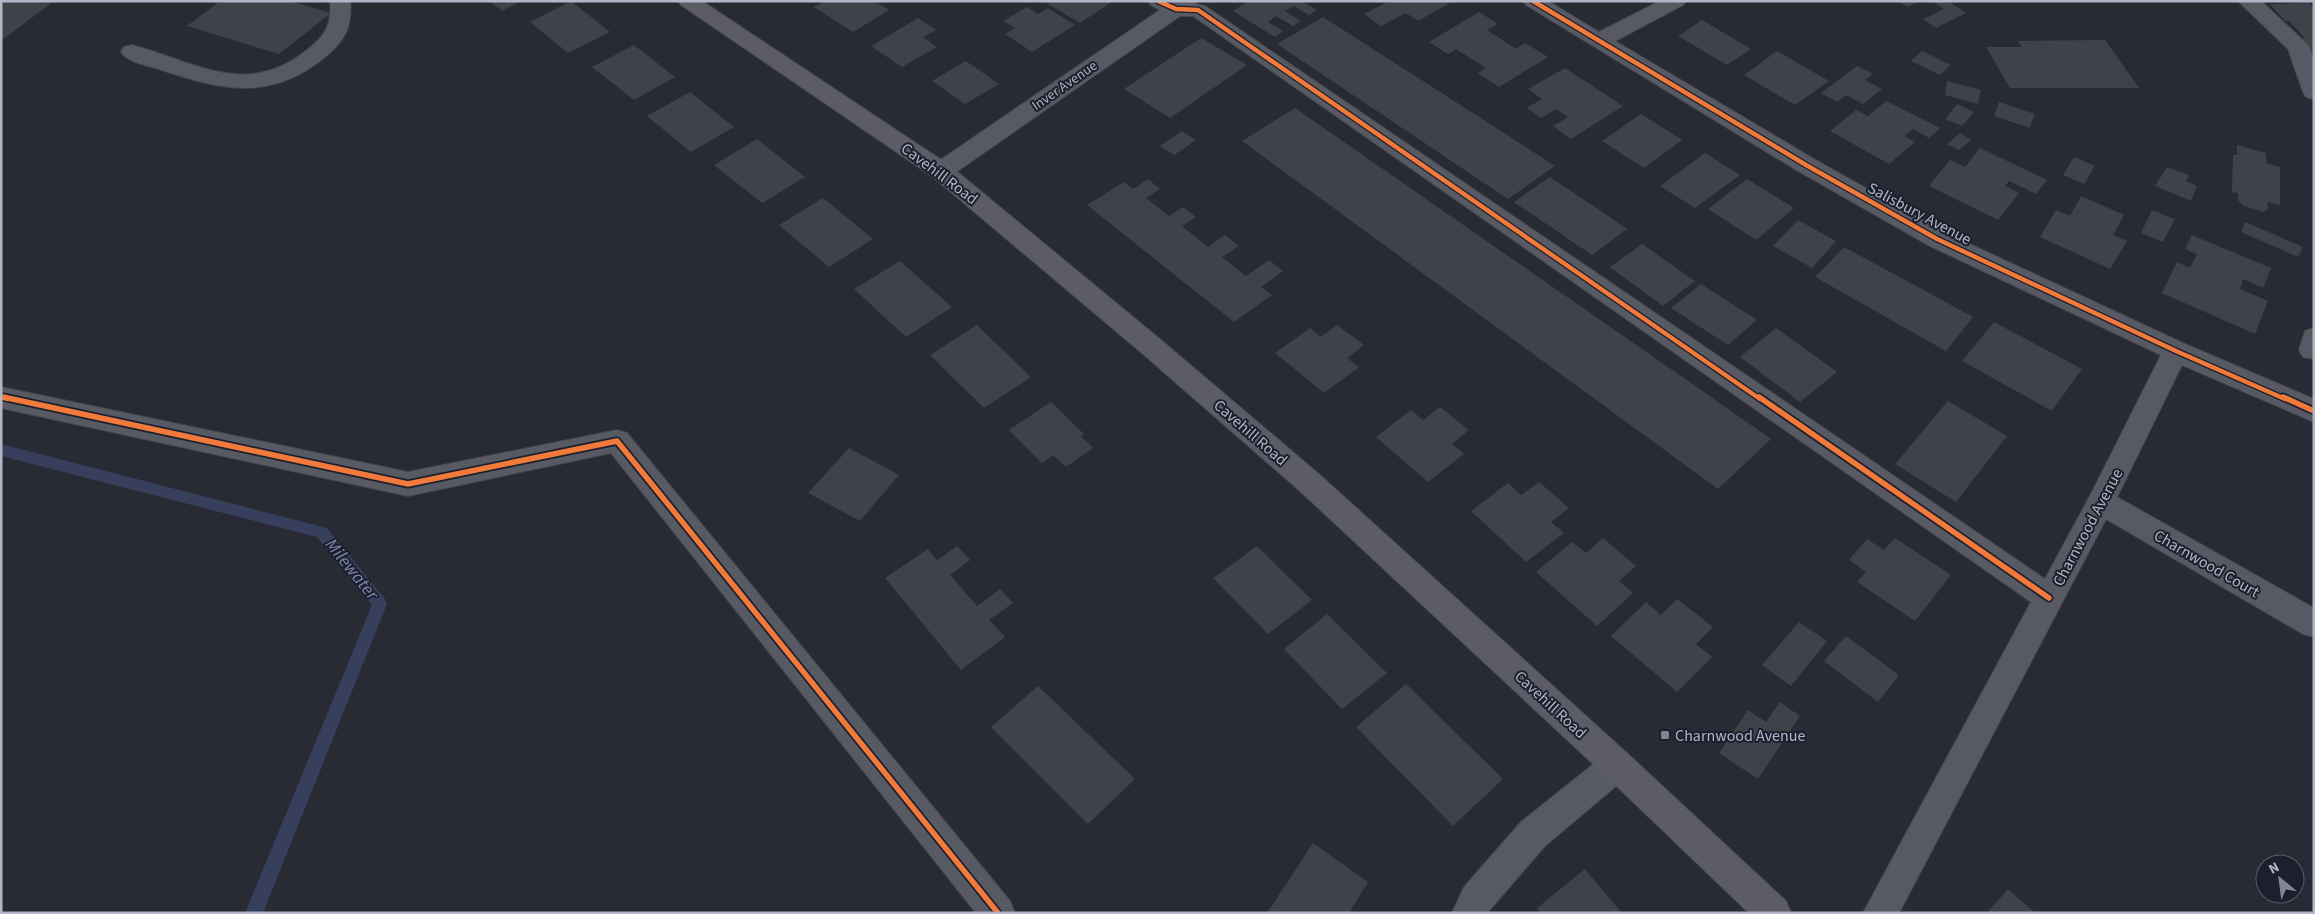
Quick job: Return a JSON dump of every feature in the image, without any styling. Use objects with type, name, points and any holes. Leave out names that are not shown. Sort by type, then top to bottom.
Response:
[{"type":"main road","name":"Cavehill Road","points":[[688,1],[941,171],[1152,347],[1310,483],[1616,764],[1774,913]]},
{"type":"street","points":[[132,52],[233,82],[263,81],[287,72],[311,58],[328,44],[340,28],[342,14],[340,1]]},
{"type":"street","name":"Salisbury Avenue","points":[[1532,1],[1806,165],[1937,239],[2176,351],[2314,411]]},
{"type":"street","points":[[1598,42],[1676,1]]},
{"type":"street","points":[[2248,1],[2298,46],[2314,92]]},
{"type":"street","points":[[1174,4],[1198,10],[2049,598]]},
{"type":"street","name":"Inver Avenue","points":[[941,171],[1102,58],[1174,4]]},
{"type":"street","name":"Charnwood Avenue","points":[[1880,913],[2101,502],[2176,351]]},
{"type":"street","points":[[1,397],[408,484],[618,441],[998,913]]},
{"type":"street","name":"Charnwood Court","points":[[2101,502],[2314,624]]},
{"type":"street","points":[[1469,913],[1476,899],[1533,834],[1616,764]]},
{"type":"building","points":[[1,1],[54,1],[1,41]]},
{"type":"building","points":[[220,1],[290,1],[331,13],[279,54],[187,26]]},
{"type":"building","points":[[489,1],[521,1],[502,11]]},
{"type":"building","points":[[571,1],[610,32],[568,53],[530,22]]},
{"type":"building","points":[[824,1],[875,1],[889,10],[853,32],[814,7]]},
{"type":"building","points":[[1043,1],[1113,1],[1080,23]]},
{"type":"building","points":[[1249,1],[1302,1],[1317,10],[1309,15],[1294,6],[1285,11],[1301,21],[1293,26],[1276,16],[1268,22],[1283,31],[1275,37],[1233,11]]},
{"type":"building","points":[[1389,1],[1447,1],[1450,3],[1418,21],[1406,13],[1381,26],[1364,14]]},
{"type":"building","points":[[1898,1],[1920,1],[1907,7]]},
{"type":"building","points":[[1932,1],[1948,1],[1966,13],[1936,28],[1923,19],[1944,9]]},
{"type":"building","points":[[2309,3],[2314,8],[2314,52],[2300,38],[2305,38],[2289,21],[2285,21],[2270,4]]},
{"type":"building","points":[[1027,7],[1038,14],[1048,8],[1075,25],[1032,52],[1005,34],[1015,28],[1003,21]]},
{"type":"building","points":[[1479,12],[1498,24],[1487,30],[1516,49],[1525,43],[1548,57],[1499,87],[1478,73],[1486,68],[1456,49],[1448,54],[1429,42]]},
{"type":"building","points":[[1323,17],[1555,166],[1508,199],[1277,44]]},
{"type":"building","points":[[918,18],[936,30],[923,37],[937,47],[902,67],[871,46]]},
{"type":"building","points":[[1702,20],[1751,49],[1727,65],[1678,36]]},
{"type":"building","points":[[1201,38],[1247,65],[1170,118],[1124,89]]},
{"type":"building","points":[[2105,40],[2139,88],[2010,88],[1986,47],[2022,47],[2018,41]]},
{"type":"building","points":[[634,45],[675,77],[634,100],[592,67]]},
{"type":"building","points":[[1777,51],[1829,81],[1795,105],[1744,75]]},
{"type":"building","points":[[1922,51],[1951,65],[1940,75],[1911,61]]},
{"type":"building","points":[[966,61],[999,84],[965,104],[932,81]]},
{"type":"building","points":[[1857,66],[1873,74],[1865,80],[1882,89],[1863,104],[1846,95],[1837,102],[1821,93]]},
{"type":"building","points":[[1565,68],[1623,106],[1571,139],[1553,126],[1568,117],[1556,109],[1541,118],[1527,108],[1542,99],[1528,89]]},
{"type":"building","points":[[1947,81],[1981,90],[1978,104],[1945,95]]},
{"type":"building","points":[[690,92],[734,127],[691,152],[647,116]]},
{"type":"building","points":[[1886,101],[1940,128],[1929,138],[1913,129],[1904,136],[1915,142],[1889,164],[1830,131],[1856,110],[1868,116]]},
{"type":"building","points":[[1999,102],[2035,114],[2030,128],[1994,116]]},
{"type":"building","points":[[1957,104],[1974,112],[1962,126],[1945,119]]},
{"type":"building","points":[[1295,108],[1771,439],[1718,489],[1242,141]]},
{"type":"building","points":[[1641,114],[1682,140],[1644,168],[1602,141]]},
{"type":"building","points":[[1182,131],[1196,140],[1174,155],[1160,146]]},
{"type":"building","points":[[1960,133],[1971,140],[1959,150],[1947,144]]},
{"type":"building","points":[[757,139],[805,177],[762,203],[714,165]]},
{"type":"building","points":[[2237,145],[2266,153],[2266,163],[2280,167],[2280,205],[2267,202],[2268,209],[2263,212],[2244,206],[2238,200],[2238,193],[2232,192],[2233,155],[2237,155]]},
{"type":"building","points":[[1980,148],[2047,180],[2036,194],[2009,181],[2005,186],[2019,193],[1998,220],[1929,186],[1950,160],[1965,167]]},
{"type":"building","points":[[1705,153],[1740,175],[1695,208],[1660,186]]},
{"type":"building","points":[[2074,157],[2095,166],[2084,184],[2063,175]]},
{"type":"building","points":[[2167,167],[2189,175],[2186,181],[2197,186],[2191,201],[2155,186]]},
{"type":"building","points":[[1550,177],[1627,229],[1592,255],[1514,202]]},
{"type":"building","points":[[1148,179],[1160,189],[1146,198],[1169,216],[1183,207],[1196,217],[1182,226],[1208,247],[1225,235],[1239,246],[1222,257],[1246,276],[1269,260],[1283,271],[1261,287],[1272,295],[1234,322],[1087,205],[1124,182],[1133,189]]},
{"type":"building","points":[[1747,179],[1794,208],[1756,240],[1708,209]]},
{"type":"building","points":[[2081,196],[2124,215],[2113,235],[2127,241],[2110,269],[2040,237],[2056,210],[2070,216]]},
{"type":"building","points":[[823,198],[873,239],[829,267],[779,225]]},
{"type":"building","points":[[2152,210],[2175,219],[2163,242],[2141,233]]},
{"type":"building","points":[[1798,220],[1836,241],[1812,268],[1773,246]]},
{"type":"building","points":[[2245,222],[2303,247],[2298,257],[2241,232]]},
{"type":"building","points":[[2192,235],[2271,268],[2263,288],[2243,279],[2240,289],[2268,301],[2255,334],[2162,293],[2177,262],[2190,268],[2197,254],[2185,249]]},
{"type":"building","points":[[1642,244],[1695,281],[1663,306],[1610,267]]},
{"type":"building","points":[[1844,247],[1973,317],[1946,351],[1815,277]]},
{"type":"building","points":[[900,261],[952,307],[906,337],[854,289]]},
{"type":"building","points":[[1701,284],[1757,320],[1728,345],[1671,308]]},
{"type":"building","points":[[1994,322],[2082,369],[2052,411],[1962,361]]},
{"type":"building","points":[[977,325],[1031,377],[984,408],[930,355]]},
{"type":"building","points":[[1337,325],[1364,345],[1347,358],[1359,367],[1324,393],[1275,353],[1310,328],[1321,337]]},
{"type":"building","points":[[1776,328],[1837,372],[1800,402],[1740,357]]},
{"type":"building","points":[[1948,401],[2007,436],[1956,502],[1895,464]]},
{"type":"building","points":[[1051,402],[1084,434],[1081,436],[1093,448],[1066,467],[1053,455],[1042,463],[1009,430]]},
{"type":"building","points":[[1440,407],[1469,430],[1452,444],[1464,454],[1428,482],[1376,437],[1411,410],[1423,420]]},
{"type":"building","points":[[849,448],[899,475],[860,521],[808,493]]},
{"type":"building","points":[[1539,482],[1569,508],[1551,522],[1564,533],[1526,562],[1471,511],[1508,483],[1521,495]]},
{"type":"building","points":[[1603,538],[1636,566],[1619,581],[1633,593],[1597,626],[1536,572],[1572,542],[1586,553]]},
{"type":"building","points":[[1895,538],[1951,575],[1915,621],[1857,582],[1866,572],[1849,560],[1867,539],[1884,550]]},
{"type":"building","points":[[957,546],[970,560],[950,575],[977,606],[1000,589],[1013,603],[989,620],[1005,637],[961,670],[885,578],[928,549],[937,560]]},
{"type":"building","points":[[1257,546],[1312,600],[1268,634],[1213,578]]},
{"type":"building","points":[[1677,599],[1713,627],[1696,644],[1712,657],[1677,692],[1611,636],[1646,602],[1661,615]]},
{"type":"building","points":[[1327,614],[1387,673],[1342,709],[1284,649]]},
{"type":"building","points":[[1799,622],[1827,641],[1791,686],[1762,665]]},
{"type":"building","points":[[1846,636],[1899,675],[1878,702],[1824,661]]},
{"type":"building","points":[[1406,684],[1503,779],[1453,826],[1356,727]]},
{"type":"building","points":[[1038,686],[1135,779],[1088,824],[991,727]]},
{"type":"building","points":[[1780,702],[1800,716],[1758,779],[1719,753],[1748,710],[1766,722]]},
{"type":"building","points":[[1313,843],[1368,882],[1349,913],[1267,913]]},
{"type":"building","points":[[1585,869],[1622,913],[1541,913],[1537,908]]},
{"type":"building","points":[[2008,889],[2035,913],[1987,913]]},
{"type":"waterway","name":"Milewater","points":[[1,450],[322,532],[380,604],[254,913]]},
{"type":"cycle path","points":[[1158,1],[1176,9],[1198,10],[2049,598]]},
{"type":"cycle path","points":[[1533,1],[1806,165],[1937,239],[2176,351],[2314,411]]},
{"type":"cycle path","points":[[1,397],[408,484],[617,441],[998,913]]},
{"type":"place","name":"Charnwood Avenue","points":[[1665,735]]}]
